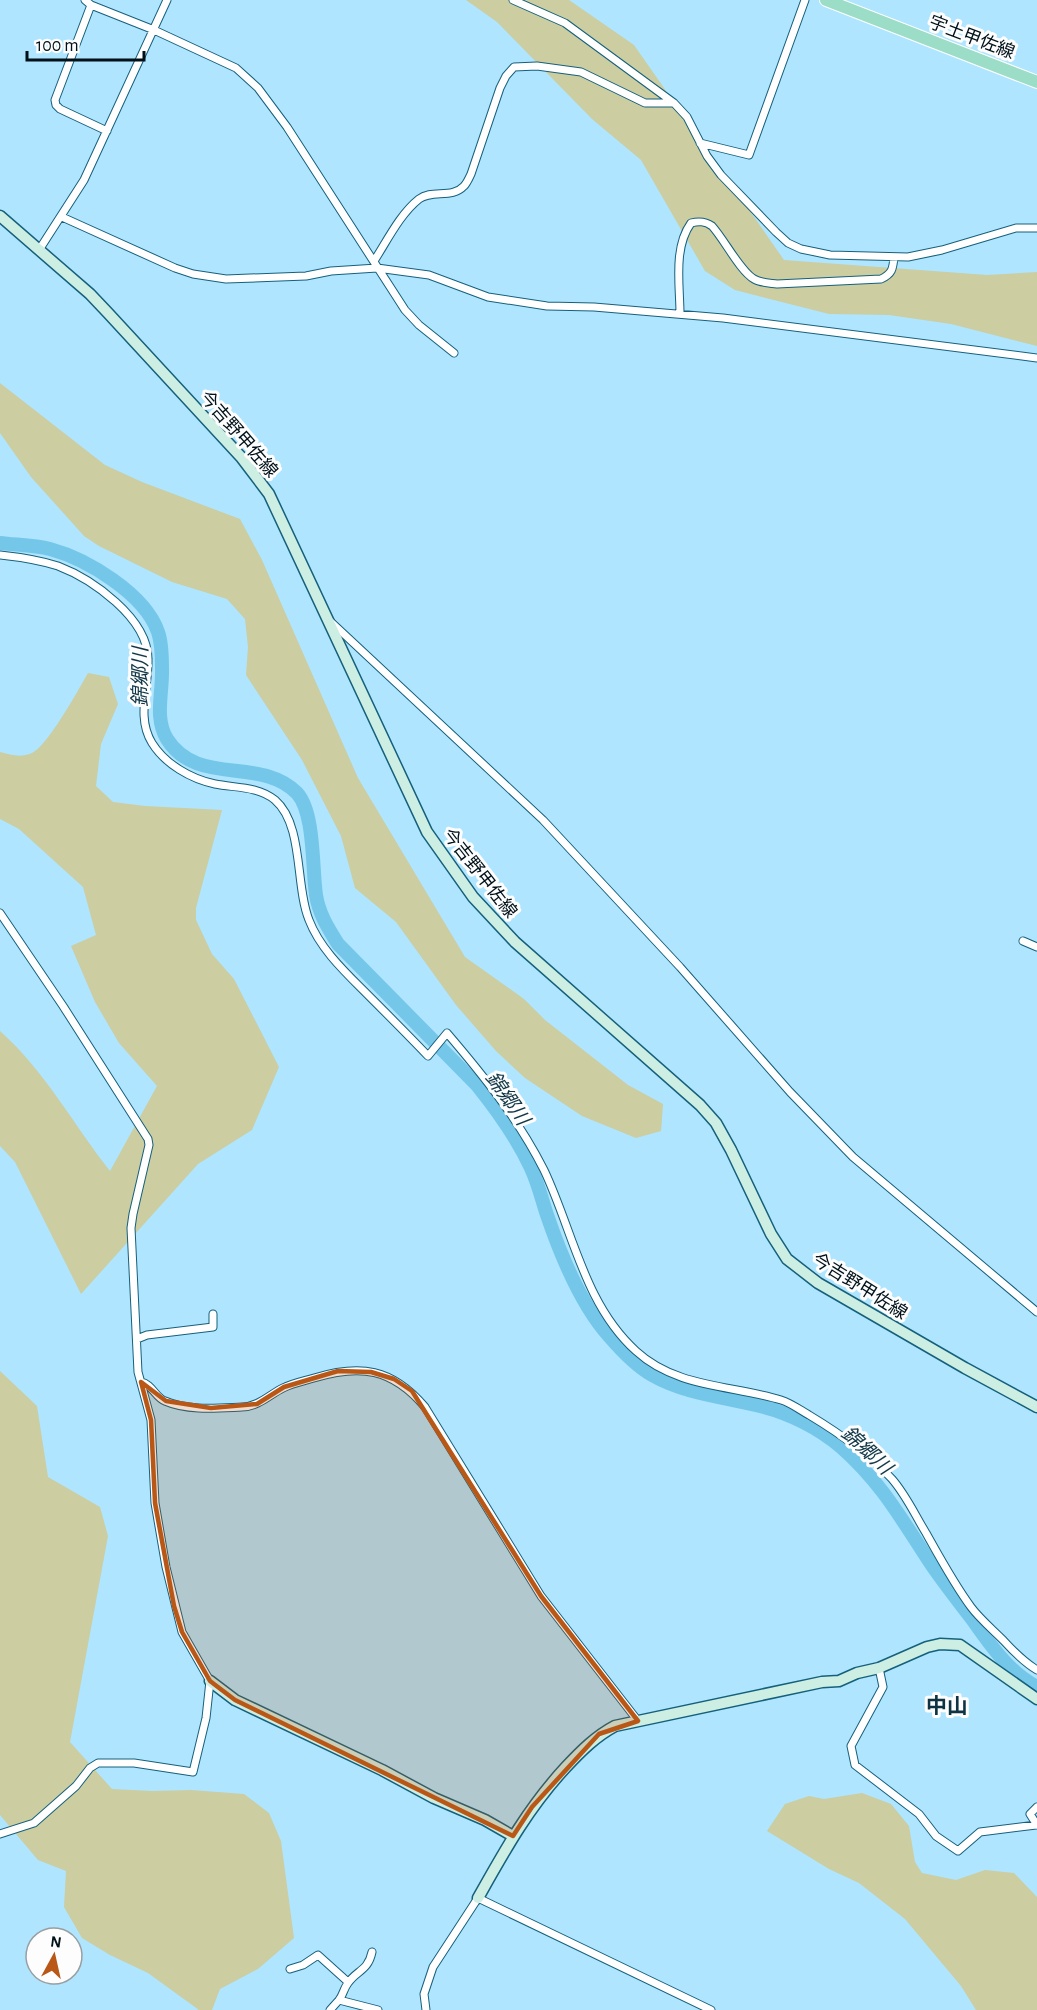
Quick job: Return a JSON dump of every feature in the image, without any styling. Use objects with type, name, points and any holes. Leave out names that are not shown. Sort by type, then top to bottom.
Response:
[{"type":"main road","name":"宇土甲佐線","points":[[826,0],[1037,82]]},
{"type":"main road","name":"今吉野甲佐線","points":[[0,216],[96,300],[241,457],[269,494],[427,832],[449,865],[473,897],[515,942],[700,1105],[716,1123],[736,1158],[771,1234],[787,1259],[810,1277],[964,1368],[1037,1407]]},
{"type":"main road","points":[[478,1898],[513,1836],[555,1778],[599,1734],[615,1726],[822,1682],[839,1682],[857,1673],[879,1668],[927,1647],[940,1644],[960,1645],[1037,1698]]},
{"type":"main road","points":[[210,1681],[235,1700],[382,1770],[434,1798],[485,1820],[513,1836]]},
{"type":"street","points":[[39,250],[84,180],[167,0]]},
{"type":"street","points":[[513,0],[565,23],[674,103],[687,117],[707,156],[721,175],[788,243],[801,249],[830,255],[908,257],[942,250],[1016,228],[1037,228]]},
{"type":"street","points":[[700,143],[749,155],[805,0]]},
{"type":"street","points":[[107,131],[60,109],[55,100],[88,2],[236,68],[258,88],[287,127],[405,310],[419,325],[454,353]]},
{"type":"street","points":[[375,264],[410,208],[422,197],[432,194],[448,194],[464,186],[471,174],[500,88],[506,76],[514,68],[537,66],[581,72],[645,103],[674,103]]},
{"type":"street","points":[[62,217],[175,268],[193,274],[226,279],[306,276],[375,264],[429,275],[488,297],[547,306],[594,307],[723,318],[1037,358]]},
{"type":"street","points":[[680,314],[682,241],[691,223],[698,221],[712,226],[747,273],[764,283],[798,284],[881,279],[888,276],[892,270],[894,256]]},
{"type":"street","points":[[0,555],[21,557],[58,566],[87,580],[117,603],[135,622],[146,643],[148,657],[143,710],[144,728],[152,744],[167,761],[185,773],[213,784],[262,792],[276,801],[286,815],[293,832],[301,894],[308,920],[316,934],[342,969],[428,1056],[447,1033],[474,1064],[503,1103],[534,1153],[564,1217],[582,1269],[600,1306],[621,1336],[638,1353],[666,1373],[782,1401],[828,1427],[864,1453],[892,1480],[908,1500],[926,1534],[973,1609],[1014,1652],[1037,1670]]},
{"type":"street","points":[[327,618],[543,820],[680,967],[790,1092],[853,1157],[1037,1312]]},
{"type":"street","points":[[0,913],[148,1139],[148,1153],[131,1228],[138,1372],[151,1420],[155,1503],[174,1606],[182,1632],[210,1681],[206,1718],[193,1772],[134,1763],[98,1763],[90,1768],[76,1786],[34,1824],[0,1834]]},
{"type":"street","points":[[1023,941],[1037,947]]},
{"type":"street","points":[[136,1339],[147,1335],[213,1327],[213,1314]]},
{"type":"street","points":[[141,1382],[146,1383],[166,1401],[211,1408],[245,1407],[257,1404],[284,1388],[338,1371],[356,1370],[394,1378],[412,1392],[424,1407],[541,1596],[638,1721]]},
{"type":"street","points":[[879,1668],[883,1686],[851,1746],[855,1765],[919,1814],[936,1836],[958,1851],[980,1833],[1037,1825],[1030,1814],[1037,1807]]},
{"type":"street","points":[[426,2010],[424,1994],[433,1967],[478,1898],[711,2010]]},
{"type":"street","points":[[330,2010],[339,2000],[348,1982],[362,1971],[370,1960],[372,1952]]},
{"type":"street","points":[[290,1969],[303,1965],[318,1955],[348,1982]]},
{"type":"street","points":[[339,2000],[378,2010]]},
{"type":"highlighted area","points":[[338,1371],[371,1372],[394,1379],[412,1391],[541,1596],[638,1721],[599,1734],[532,1807],[513,1836],[235,1700],[210,1681],[182,1632],[174,1606],[155,1503],[151,1420],[141,1382],[166,1401],[211,1408],[257,1404],[284,1387]]},
{"type":"green space","points":[[466,0],[569,0],[634,45],[784,260],[987,275],[1037,272],[1037,346],[951,324],[889,315],[829,314],[735,290],[705,271],[641,160],[592,119],[497,22]]},
{"type":"green space","points":[[0,383],[105,465],[142,482],[240,519],[262,560],[358,778],[465,957],[524,999],[545,1020],[628,1085],[663,1104],[661,1131],[636,1138],[582,1116],[525,1078],[496,1051],[456,1005],[396,922],[355,888],[341,836],[302,760],[246,675],[248,647],[245,619],[227,599],[172,582],[99,546],[84,536],[31,477],[0,433]]},
{"type":"green space","points":[[88,673],[109,677],[118,704],[101,744],[96,786],[113,802],[222,810],[196,908],[196,920],[212,954],[234,979],[279,1067],[252,1130],[198,1164],[81,1294],[15,1162],[0,1146],[0,1031],[45,1080],[110,1171],[157,1086],[119,1043],[95,1002],[71,946],[96,935],[83,887],[19,829],[0,819],[0,752],[24,755],[38,748],[62,717]]},
{"type":"green space","points":[[0,1371],[37,1406],[48,1477],[100,1507],[108,1536],[70,1742],[112,1789],[191,1790],[244,1794],[269,1813],[281,1841],[294,1938],[258,1969],[220,1989],[212,2010],[199,2010],[148,1973],[110,1955],[84,1939],[84,1926],[75,1926],[64,1907],[66,1871],[38,1860],[0,1815]]},
{"type":"green space","points":[[862,1793],[891,1804],[909,1826],[915,1862],[922,1873],[956,1880],[985,1870],[1014,1873],[1037,1897],[1037,2010],[976,2010],[961,1986],[905,1919],[859,1883],[829,1869],[767,1831],[785,1804],[809,1796],[824,1799]]},
{"type":"waterway","name":"錦郷川","points":[[0,543],[50,549],[65,554],[113,580],[141,604],[158,632],[162,650],[160,714],[163,731],[180,754],[212,767],[266,776],[282,782],[297,793],[303,802],[310,827],[317,902],[331,932],[338,944],[477,1085],[500,1115],[531,1168],[558,1246],[581,1295],[599,1324],[619,1347],[640,1367],[678,1387],[782,1413],[803,1422],[841,1447],[880,1488],[936,1571],[993,1648],[1017,1674],[1037,1687]]},
{"type":"district","name":"中山","points":[[947,1706]]}]
